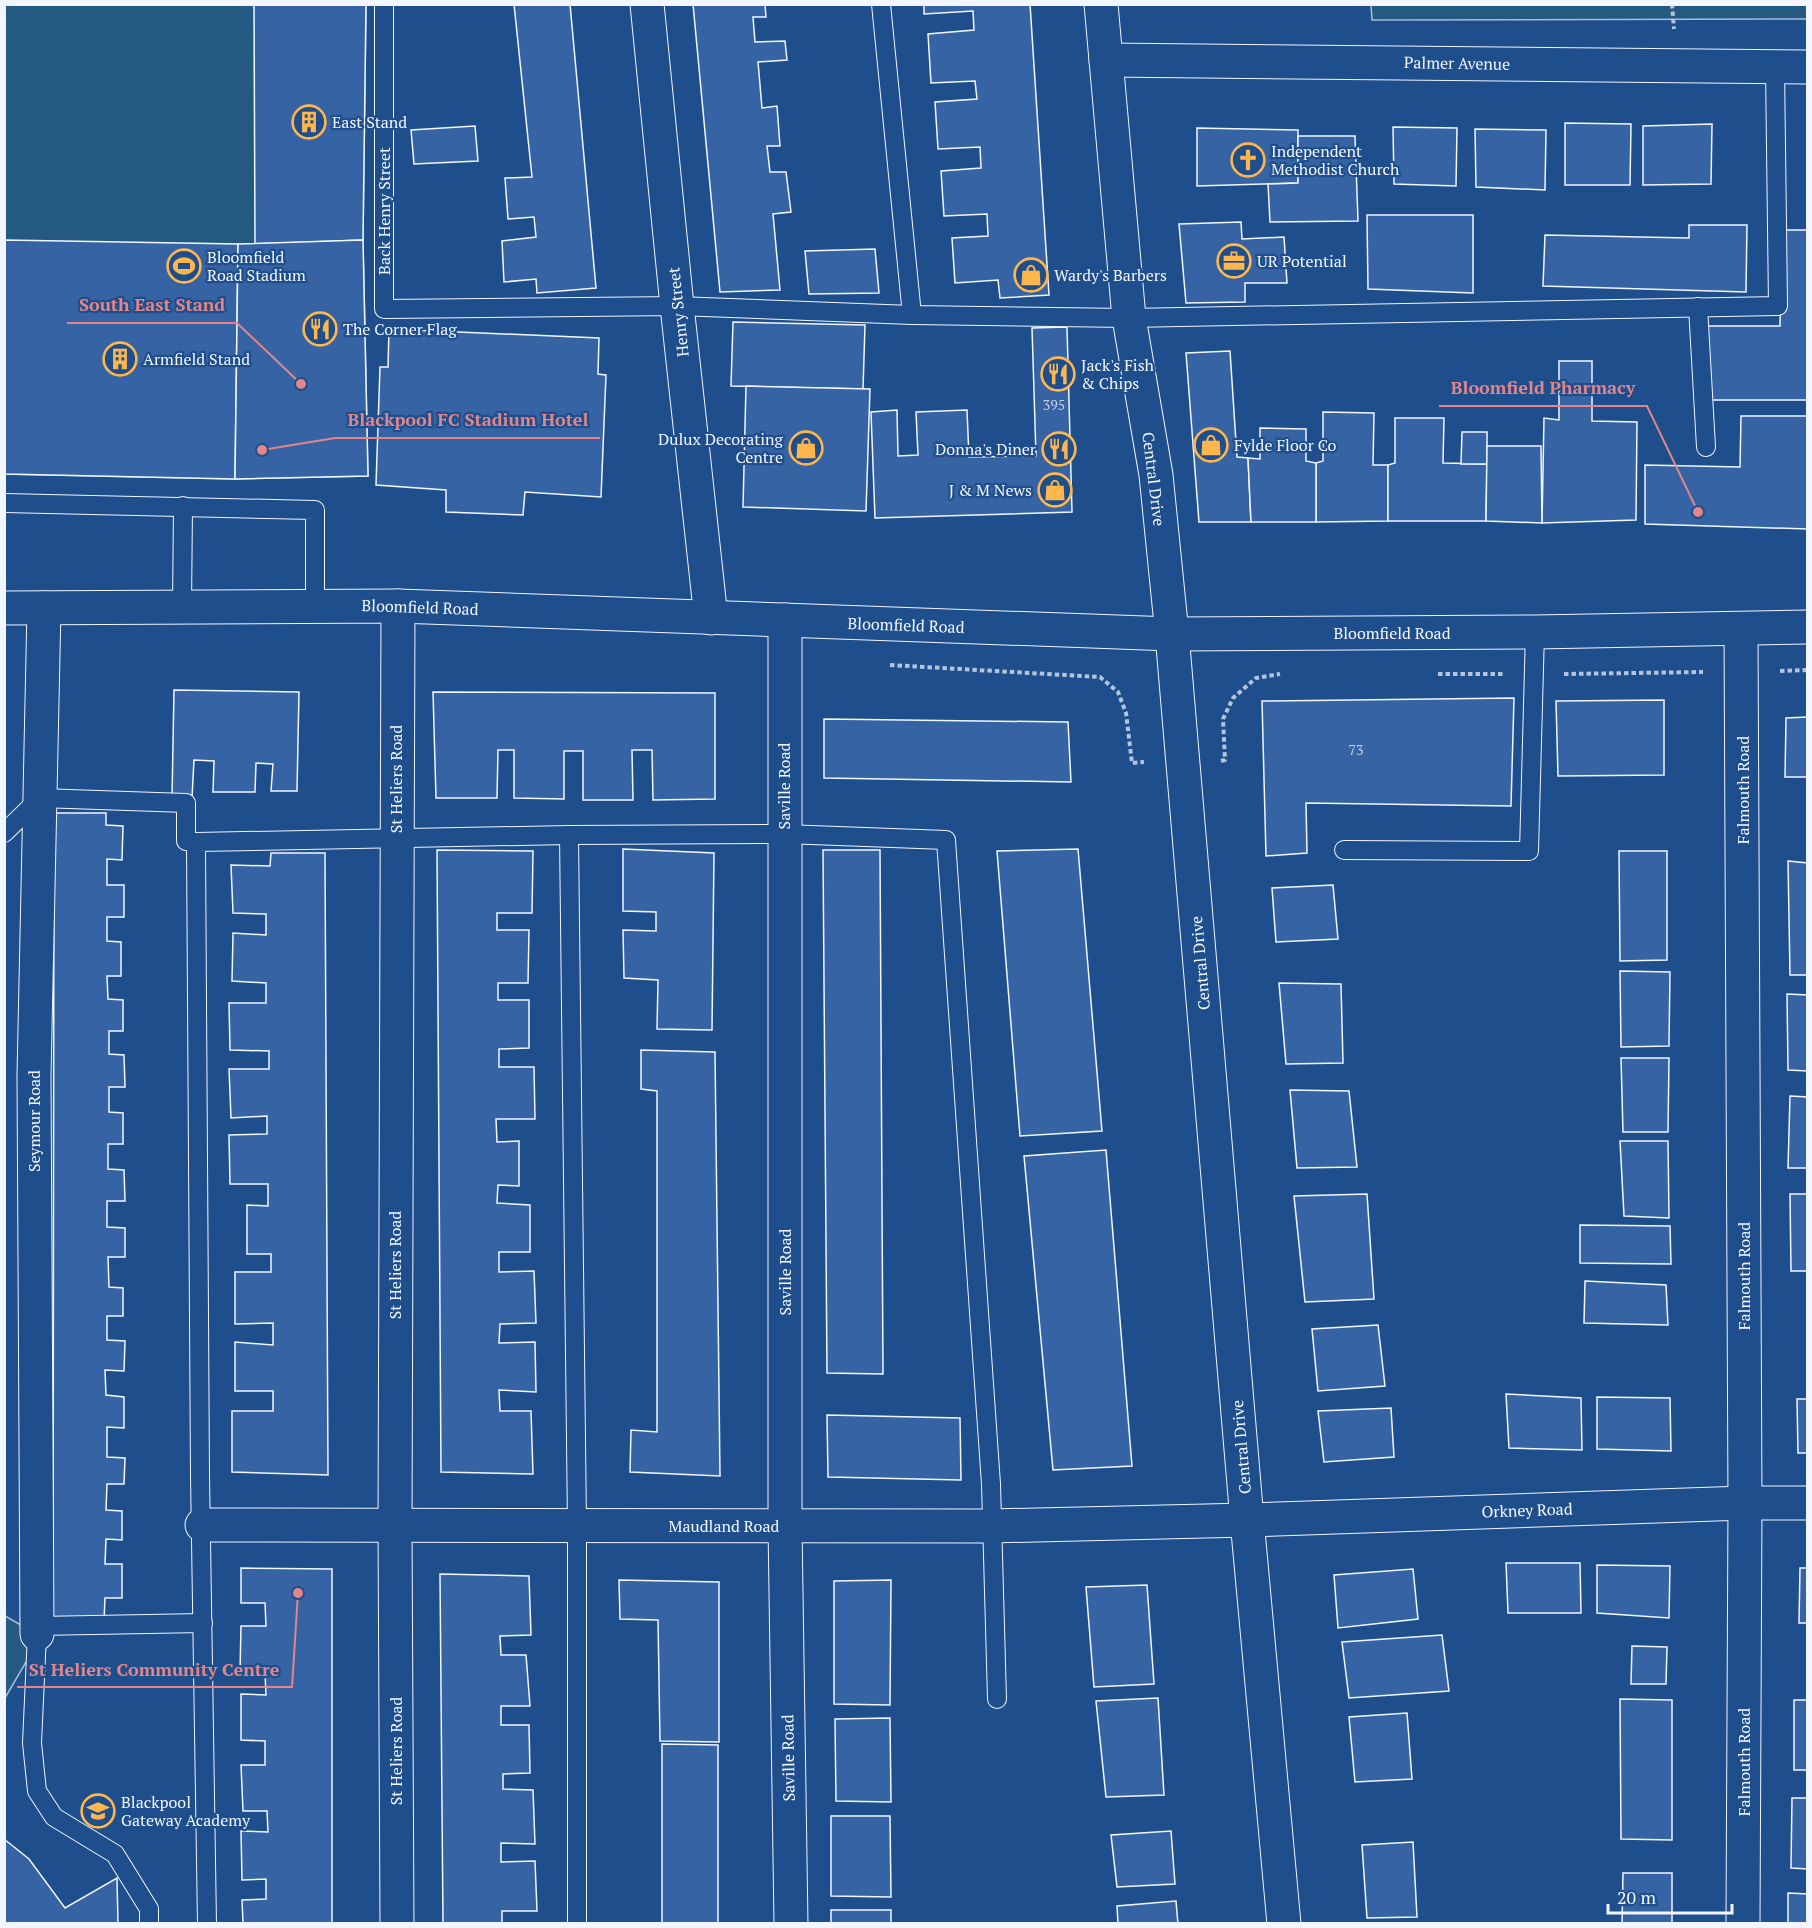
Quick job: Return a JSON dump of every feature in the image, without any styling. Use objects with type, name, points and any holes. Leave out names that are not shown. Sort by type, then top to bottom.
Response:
[{"type":"street","name":"Henry Street","points":[[647,4],[676,306],[711,618]]},
{"type":"street","name":"Central Drive","points":[[1101,4],[1129,318],[1156,475],[1172,634],[1247,1520],[1284,1923]]},
{"type":"street","name":"Palmer Avenue","points":[[1106,60],[1808,66]]},
{"type":"street","name":"Bloomfield Road","points":[[4,608],[398,606],[1172,634],[1535,632],[1808,627]]},
{"type":"street","name":"St Heliers Road","points":[[397,1923],[395,1526],[398,606]]},
{"type":"street","name":"Seymour Road","points":[[37,1630],[34,1075],[44,608]]},
{"type":"street","name":"Saville Road","points":[[785,620],[785,1526],[791,1923]]},
{"type":"street","name":"Falmouth Road","points":[[1741,629],[1745,1503],[1743,1923]]},
{"type":"street","name":"Orkney Road","points":[[1247,1520],[1745,1503],[1808,1503]]},
{"type":"street","name":"Maudland Road","points":[[202,1524],[991,1526],[1247,1520]]},
{"type":"lane","name":"Back Henry Street","points":[[384,4],[384,309],[676,306]]},
{"type":"lane","points":[[881,4],[912,315]]},
{"type":"lane","points":[[676,306],[912,315],[1129,318],[1778,306],[1775,66]]},
{"type":"lane","points":[[1698,307],[1706,447]]},
{"type":"lane","points":[[4,503],[315,510],[315,605]]},
{"type":"lane","points":[[182,607],[183,506]]},
{"type":"lane","points":[[1344,850],[1529,851],[1535,632]]},
{"type":"lane","points":[[4,832],[40,798],[186,803],[186,841],[196,842],[569,835],[784,834],[946,840],[990,1472],[997,1699]]},
{"type":"lane","points":[[569,835],[577,1526],[577,1923]]},
{"type":"lane","points":[[196,842],[207,1923]]},
{"type":"lane","points":[[149,1923],[149,1909],[115,1854],[54,1817],[37,1791],[32,1743],[37,1630],[203,1623]]},
{"type":"path","points":[[884,665],[1100,676],[1118,692],[1126,713],[1132,763],[1225,760],[1223,719],[1233,698],[1256,678],[1290,672]]},
{"type":"path","points":[[1428,674],[1534,675],[1808,670]]},
{"type":"shaded area","points":[[1807,4],[1807,19],[1372,20],[1371,5]]},
{"type":"shaded area","name":"Bloomfield Road Stadium","points":[[5,5],[366,5],[363,240],[368,476],[235,479],[5,474]]},
{"type":"shaded area","points":[[5,1616],[37,1634],[36,1645],[5,1698]]},
{"type":"building","name":"East Stand","points":[[254,4],[366,4],[363,240],[255,244]]},
{"type":"building","points":[[514,4],[570,4],[596,288],[537,293],[536,279],[504,282],[502,241],[536,237],[534,217],[508,219],[505,178],[532,177]]},
{"type":"building","points":[[693,4],[765,4],[766,17],[753,17],[755,42],[785,41],[787,60],[758,62],[762,108],[777,106],[780,146],[767,146],[770,172],[786,172],[791,212],[773,214],[780,290],[720,292]]},
{"type":"building","points":[[924,4],[1030,4],[1049,295],[1000,298],[998,280],[955,283],[952,238],[988,236],[987,214],[944,216],[941,171],[981,168],[980,147],[938,149],[935,102],[977,99],[975,81],[931,83],[928,34],[974,30],[973,11],[924,14]]},
{"type":"building","points":[[1565,123],[1631,124],[1630,185],[1565,185]]},
{"type":"building","points":[[1712,124],[1711,184],[1643,185],[1643,126]]},
{"type":"building","points":[[475,126],[478,161],[414,164],[411,130]]},
{"type":"building","points":[[1393,127],[1457,128],[1456,186],[1394,184]]},
{"type":"building","name":"Independent Methodist Church","points":[[1197,128],[1298,130],[1298,183],[1197,186]]},
{"type":"building","points":[[1475,129],[1546,130],[1545,190],[1476,187]]},
{"type":"building","points":[[1298,136],[1355,136],[1358,221],[1270,222],[1268,184],[1298,183]]},
{"type":"building","points":[[1367,215],[1473,215],[1473,293],[1368,289]]},
{"type":"building","name":"UR Potential","points":[[1241,222],[1242,239],[1284,237],[1287,283],[1245,283],[1245,302],[1186,303],[1179,224]]},
{"type":"building","points":[[1689,225],[1747,225],[1746,292],[1543,286],[1545,235],[1689,238]]},
{"type":"building","points":[[1782,230],[1808,230],[1808,400],[1707,400],[1706,326],[1780,326]]},
{"type":"building","name":"Armfield Stand","points":[[4,240],[238,244],[235,479],[4,474]]},
{"type":"building","points":[[363,240],[368,476],[235,479],[238,244]]},
{"type":"building","points":[[875,249],[879,293],[809,294],[805,251]]},
{"type":"building","points":[[733,322],[865,325],[863,389],[731,386]]},
{"type":"building","points":[[1067,327],[1072,512],[875,518],[871,412],[897,410],[898,456],[918,455],[916,412],[967,410],[969,457],[1036,456],[1032,328]]},
{"type":"building","points":[[389,329],[599,338],[598,374],[606,375],[601,497],[525,492],[523,515],[446,512],[446,490],[376,485],[380,367],[388,367]]},
{"type":"building","points":[[1230,351],[1237,457],[1248,458],[1251,522],[1199,522],[1186,353]]},
{"type":"building","points":[[1559,361],[1592,361],[1592,421],[1637,422],[1636,520],[1542,523],[1544,418],[1559,420]]},
{"type":"building","name":"Dulux Decorating Centre","points":[[746,386],[870,389],[866,511],[743,507]]},
{"type":"building","points":[[1323,412],[1374,413],[1373,465],[1388,465],[1388,521],[1316,522],[1316,463],[1323,461]]},
{"type":"building","points":[[1741,416],[1808,416],[1808,529],[1645,524],[1645,465],[1740,467]]},
{"type":"building","points":[[1395,418],[1444,418],[1443,463],[1487,464],[1486,521],[1388,521],[1388,465],[1395,463]]},
{"type":"building","points":[[1260,428],[1306,429],[1306,461],[1316,463],[1316,522],[1251,522],[1248,458],[1260,459]]},
{"type":"building","points":[[1462,432],[1487,432],[1487,464],[1461,464]]},
{"type":"building","points":[[1487,446],[1541,446],[1542,523],[1486,521]]},
{"type":"building","points":[[174,690],[299,692],[297,791],[271,791],[273,764],[256,763],[255,792],[213,792],[214,761],[194,760],[192,798],[172,797]]},
{"type":"building","points":[[433,692],[715,693],[715,799],[653,800],[652,750],[632,750],[633,800],[583,800],[583,751],[564,751],[564,799],[514,798],[514,750],[498,750],[497,798],[436,798]]},
{"type":"building","points":[[1514,698],[1511,806],[1306,803],[1307,853],[1266,856],[1262,701]]},
{"type":"building","points":[[1664,700],[1664,775],[1558,776],[1556,701]]},
{"type":"building","points":[[1808,717],[1808,777],[1785,777],[1786,718]]},
{"type":"building","points":[[824,719],[1068,722],[1071,782],[824,778]]},
{"type":"building","points":[[54,813],[106,813],[106,825],[123,826],[122,860],[107,859],[107,885],[124,885],[124,917],[107,917],[107,941],[121,942],[121,976],[107,976],[108,999],[123,1000],[123,1031],[109,1031],[109,1054],[124,1055],[125,1087],[109,1087],[109,1112],[123,1113],[123,1144],[108,1144],[108,1169],[124,1170],[125,1201],[107,1201],[107,1227],[125,1228],[125,1257],[108,1257],[109,1287],[123,1288],[123,1316],[107,1316],[107,1340],[125,1341],[124,1371],[105,1370],[106,1395],[124,1397],[124,1428],[107,1427],[107,1457],[125,1458],[124,1484],[107,1484],[106,1510],[122,1511],[122,1540],[106,1539],[105,1564],[122,1564],[122,1598],[105,1598],[104,1621],[53,1619]]},
{"type":"building","points":[[623,849],[714,853],[712,1030],[657,1029],[658,980],[624,978],[623,930],[656,931],[656,912],[623,911]]},
{"type":"building","points":[[1078,849],[1102,1131],[1020,1136],[997,851]]},
{"type":"building","points":[[437,850],[533,851],[532,913],[497,913],[497,930],[529,930],[528,983],[498,983],[498,1000],[529,1000],[529,1048],[499,1049],[499,1067],[534,1067],[535,1119],[496,1119],[497,1142],[519,1141],[519,1186],[498,1185],[497,1203],[530,1205],[530,1252],[499,1252],[499,1272],[534,1271],[536,1323],[500,1324],[499,1343],[535,1342],[536,1392],[499,1390],[500,1411],[531,1411],[533,1474],[441,1472]]},
{"type":"building","points":[[823,850],[880,850],[883,1374],[827,1373]]},
{"type":"building","points":[[1619,851],[1667,851],[1667,960],[1620,961]]},
{"type":"building","points":[[271,853],[325,853],[328,1475],[232,1472],[232,1411],[273,1411],[273,1391],[235,1391],[235,1342],[273,1345],[273,1323],[235,1324],[235,1272],[271,1272],[271,1254],[247,1254],[247,1205],[268,1206],[268,1184],[230,1184],[229,1135],[267,1134],[267,1116],[231,1118],[229,1069],[269,1069],[269,1051],[230,1050],[229,1003],[266,1003],[266,983],[232,981],[233,933],[266,935],[266,914],[233,913],[231,865],[270,866]]},
{"type":"building","points":[[1788,861],[1808,863],[1808,975],[1790,975]]},
{"type":"building","points":[[1333,885],[1338,939],[1276,942],[1272,888]]},
{"type":"building","points":[[1620,971],[1670,972],[1669,1046],[1621,1047]]},
{"type":"building","points":[[1279,983],[1341,984],[1343,1063],[1286,1064]]},
{"type":"building","points":[[1787,994],[1808,995],[1808,1071],[1788,1070]]},
{"type":"building","points":[[641,1050],[715,1052],[720,1476],[630,1472],[631,1430],[657,1432],[657,1091],[641,1089]]},
{"type":"building","points":[[1621,1058],[1669,1058],[1668,1132],[1623,1132]]},
{"type":"building","points":[[1290,1090],[1349,1091],[1357,1167],[1297,1168]]},
{"type":"building","points":[[1790,1096],[1808,1097],[1808,1168],[1788,1168]]},
{"type":"building","points":[[1620,1141],[1668,1141],[1669,1218],[1624,1216]]},
{"type":"building","points":[[1106,1150],[1132,1466],[1053,1470],[1024,1156]]},
{"type":"building","points":[[1367,1194],[1374,1299],[1305,1302],[1294,1196]]},
{"type":"building","points":[[1790,1194],[1808,1194],[1808,1271],[1791,1271]]},
{"type":"building","points":[[1580,1225],[1670,1226],[1671,1264],[1580,1263]]},
{"type":"building","points":[[1585,1281],[1666,1285],[1668,1325],[1584,1323]]},
{"type":"building","points":[[1378,1325],[1385,1386],[1318,1391],[1312,1329]]},
{"type":"building","points":[[1506,1394],[1581,1398],[1582,1450],[1509,1448]]},
{"type":"building","points":[[1597,1397],[1670,1398],[1671,1451],[1597,1449]]},
{"type":"building","points":[[1797,1399],[1808,1399],[1808,1453],[1798,1453]]},
{"type":"building","points":[[1391,1408],[1394,1457],[1324,1462],[1318,1411]]},
{"type":"building","points":[[827,1415],[960,1418],[961,1480],[828,1477]]},
{"type":"building","points":[[1506,1563],[1580,1563],[1581,1613],[1508,1613]]},
{"type":"building","points":[[1597,1565],[1670,1566],[1669,1618],[1597,1613]]},
{"type":"building","points":[[241,1568],[332,1569],[332,1924],[243,1924],[242,1900],[266,1899],[266,1879],[242,1880],[241,1831],[268,1832],[267,1811],[243,1811],[241,1765],[265,1765],[265,1741],[241,1740],[241,1694],[266,1695],[265,1673],[240,1673],[241,1626],[266,1626],[265,1603],[241,1603]]},
{"type":"building","points":[[1800,1568],[1808,1568],[1808,1623],[1799,1623]]},
{"type":"building","points":[[1413,1569],[1418,1619],[1338,1628],[1334,1575]]},
{"type":"building","points":[[440,1574],[529,1576],[531,1635],[500,1636],[501,1655],[526,1655],[530,1706],[501,1706],[501,1725],[529,1725],[530,1773],[503,1774],[503,1789],[533,1790],[535,1844],[501,1843],[501,1862],[535,1861],[537,1911],[502,1911],[502,1924],[443,1924]]},
{"type":"building","points":[[619,1580],[719,1582],[719,1742],[660,1741],[658,1620],[620,1619]]},
{"type":"building","points":[[891,1580],[890,1705],[834,1704],[834,1581]]},
{"type":"building","points":[[1147,1585],[1154,1684],[1094,1687],[1086,1587]]},
{"type":"building","points":[[1442,1635],[1449,1691],[1349,1698],[1342,1642]]},
{"type":"building","points":[[1632,1646],[1667,1647],[1666,1684],[1631,1684]]},
{"type":"building","points":[[1158,1698],[1164,1795],[1106,1797],[1096,1701]]},
{"type":"building","points":[[1620,1699],[1672,1700],[1672,1840],[1621,1839]]},
{"type":"building","points":[[1794,1700],[1808,1700],[1808,1770],[1794,1770]]},
{"type":"building","points":[[1407,1713],[1412,1779],[1355,1782],[1349,1717]]},
{"type":"building","points":[[890,1718],[891,1802],[836,1801],[835,1719]]},
{"type":"building","points":[[662,1744],[718,1745],[718,1924],[662,1924]]},
{"type":"building","points":[[1792,1798],[1808,1798],[1808,1869],[1791,1868]]},
{"type":"building","points":[[831,1816],[890,1816],[891,1897],[831,1896]]},
{"type":"building","points":[[1171,1831],[1175,1884],[1117,1887],[1111,1835]]},
{"type":"building","points":[[4,1839],[29,1859],[65,1908],[117,1878],[118,1924],[4,1924]]},
{"type":"building","points":[[1413,1842],[1417,1917],[1367,1918],[1362,1845]]},
{"type":"building","points":[[1623,1873],[1672,1873],[1672,1924],[1622,1924]]},
{"type":"building","points":[[1788,1893],[1808,1894],[1808,1924],[1788,1924]]},
{"type":"building","points":[[1176,1901],[1178,1924],[1118,1924],[1117,1906]]},
{"type":"building","points":[[831,1910],[891,1910],[891,1924],[831,1924]]},
{"type":"place","name":"East Stand","points":[[309,122]]},
{"type":"place","name":"Independent Methodist Church","points":[[1248,160]]},
{"type":"place","name":"UR Potential","points":[[1234,261]]},
{"type":"place","name":"Bloomfield Road Stadium","points":[[184,266]]},
{"type":"place","name":"Wardy's Barbers","points":[[1031,275]]},
{"type":"place","name":"The Corner Flag","points":[[320,329]]},
{"type":"place","name":"Armfield Stand","points":[[120,359]]},
{"type":"place","name":"Jack's Fish & Chips","points":[[1058,374]]},
{"type":"place","name":"South East Stand","points":[[301,384]]},
{"type":"place","name":"Fylde Floor Co","points":[[1211,445]]},
{"type":"place","name":"Dulux Decorating Centre","points":[[806,448]]},
{"type":"place","name":"Donna's Diner","points":[[1059,449]]},
{"type":"place","name":"Blackpool FC Stadium Hotel","points":[[262,450]]},
{"type":"place","name":"J & M News","points":[[1055,490]]},
{"type":"place","name":"Bloomfield Pharmacy","points":[[1698,512]]},
{"type":"place","name":"St Heliers Community Centre","points":[[298,1593]]},
{"type":"place","name":"Blackpool Gateway Academy","points":[[98,1811]]}]
